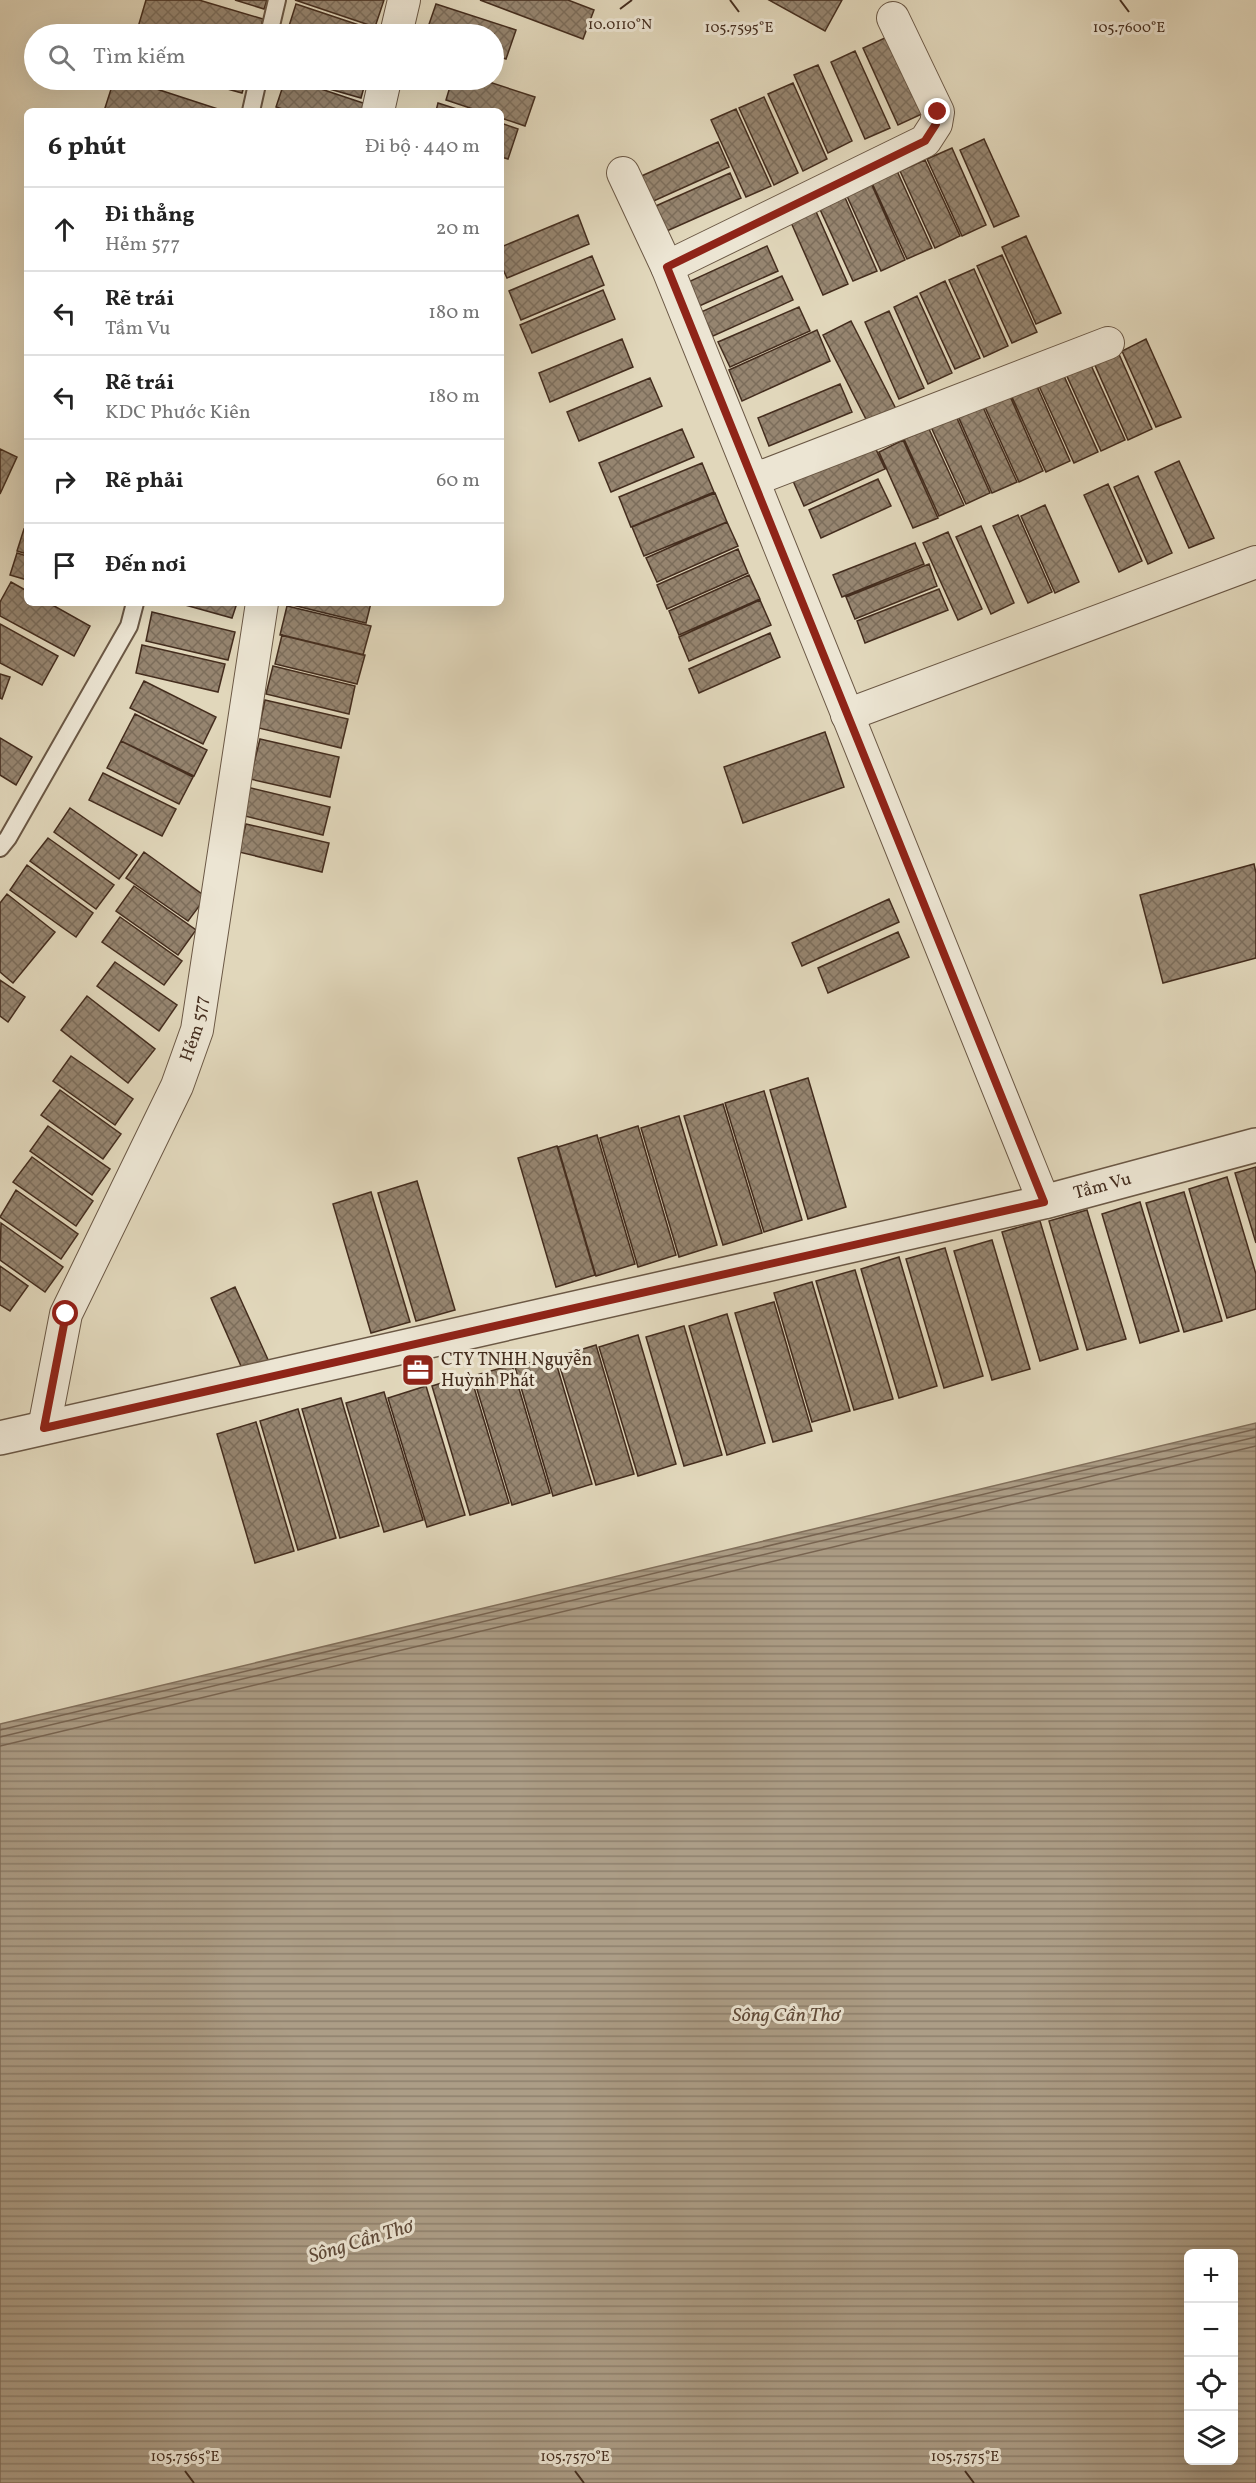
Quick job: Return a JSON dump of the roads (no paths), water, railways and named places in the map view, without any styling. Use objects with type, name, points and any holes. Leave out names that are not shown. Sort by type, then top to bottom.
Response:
[{"type":"street","points":[[398,24],[404,0]]},
{"type":"street","points":[[667,267],[925,141],[936,124],[938,112],[893,18]]},
{"type":"street","points":[[379,108],[383,90]]},
{"type":"street","points":[[623,173],[667,267],[1044,1202]]},
{"type":"street","points":[[753,480],[1108,343]]},
{"type":"street","points":[[848,715],[1256,562]]},
{"type":"street","name":"Hẻm 577","points":[[44,1428],[66,1314],[177,1086],[197,1030],[262,606]]},
{"type":"street","name":"Tầm Vu","points":[[0,1438],[1044,1202],[1256,1145]]},
{"type":"lane","points":[[271,24],[277,0]]},
{"type":"lane","points":[[252,108],[256,90]]},
{"type":"lane","points":[[0,848],[129,626],[134,606]]},
{"type":"water","name":"Sông Cần Thơ","points":[[1256,1423],[1256,2483],[0,2483],[0,1724]]},
{"type":"place","name":"CTY TNHH Nguyễn Huỳnh Phát","points":[[418,1370]]}]
